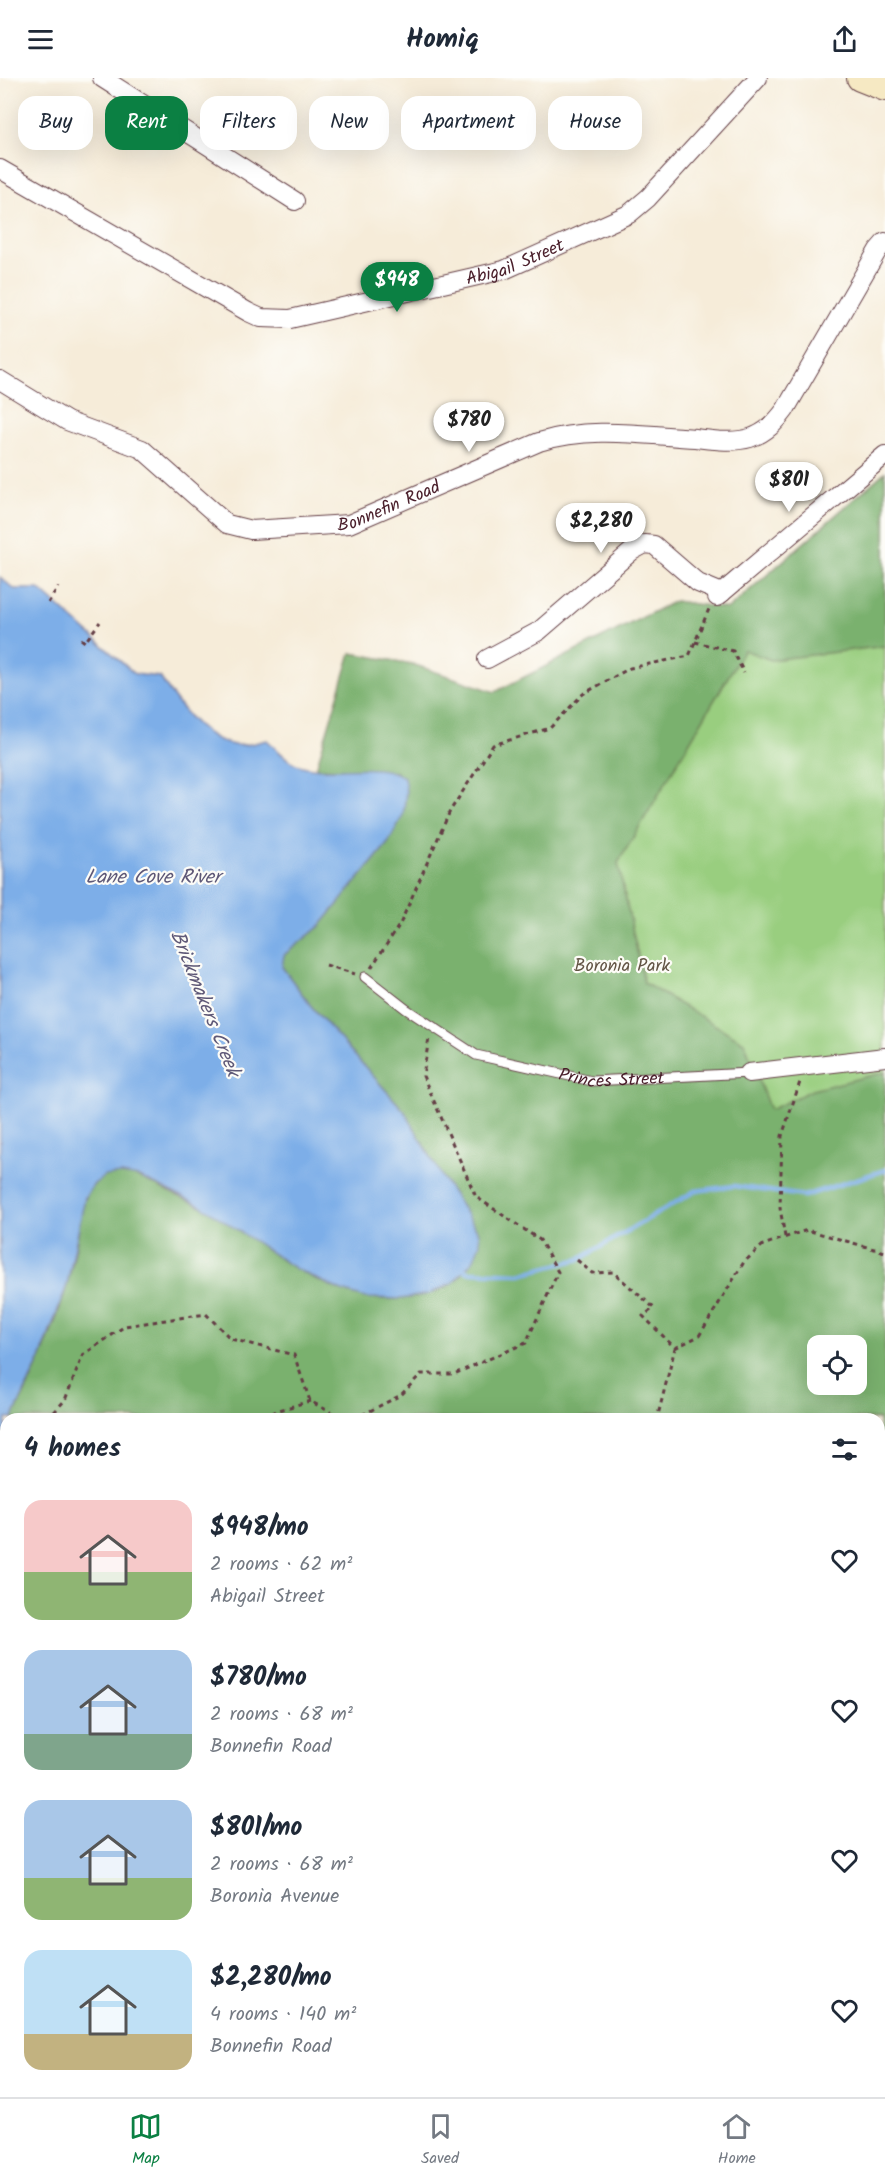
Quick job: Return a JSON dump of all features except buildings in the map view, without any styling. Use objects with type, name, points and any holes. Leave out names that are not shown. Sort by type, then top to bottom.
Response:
[{"type":"main road","points":[[860,78],[885,88]]},
{"type":"street","points":[[102,78],[295,201]]},
{"type":"street","name":"Abigail Street","points":[[0,169],[248,312],[261,318],[290,319],[504,270],[628,214],[648,198],[758,78]]},
{"type":"street","name":"Bonnefin Road","points":[[0,380],[67,422],[142,449],[227,524],[251,530],[342,526],[539,442],[571,433],[601,432],[729,441],[759,435],[769,428],[785,410],[878,250],[885,242]]},
{"type":"street","points":[[487,659],[539,631],[632,550],[645,544],[654,545],[698,583],[719,595],[885,455]]},
{"type":"street","name":"Princes Street","points":[[749,1073],[885,1057]]},
{"type":"lane","name":"Princes Street","points":[[365,977],[431,1027],[476,1055],[592,1081],[749,1073]]},
{"type":"path","points":[[48,603],[58,587]]},
{"type":"path","points":[[326,965],[365,977],[399,924],[450,811],[493,745],[550,728],[583,694],[630,668],[689,656],[702,620],[719,595]]},
{"type":"path","points":[[81,639],[85,642],[100,622]]},
{"type":"path","points":[[695,642],[733,651],[744,673]]},
{"type":"path","points":[[366,1413],[400,1395],[421,1374],[454,1374],[526,1343],[558,1272],[540,1240],[476,1197],[423,1076],[431,1027]]},
{"type":"path","points":[[785,1237],[780,1208],[782,1136],[805,1066]]},
{"type":"path","points":[[659,1413],[675,1348],[699,1336],[744,1262],[763,1245],[807,1230],[885,1252]]},
{"type":"path","points":[[577,1260],[592,1273],[613,1272],[654,1308],[643,1316],[675,1348]]},
{"type":"path","points":[[53,1413],[65,1400],[83,1354],[125,1326],[206,1314],[231,1339],[294,1355],[310,1401],[332,1413]]},
{"type":"path","points":[[273,1413],[310,1401]]},
{"type":"green space","name":"Boronia Park","points":[[885,472],[885,1413],[19,1413],[381,1082],[311,1006],[351,653],[412,664],[495,692],[675,601],[728,609]]},
{"type":"green space","name":"Boronia Park","points":[[885,472],[885,646],[771,660],[744,650],[618,863],[644,983],[744,1042],[770,1110],[812,1090],[885,1072],[885,1413],[15,1413],[43,1354],[60,1309],[73,1263],[81,1214],[89,1190],[101,1178],[109,1174],[133,1175],[202,1206],[299,1270],[342,1291],[382,1299],[403,1299],[447,1287],[468,1266],[479,1233],[444,1180],[405,1112],[311,1006],[282,967],[281,961],[284,955],[320,926],[388,843],[403,815],[406,792],[396,772],[316,768],[351,653],[412,664],[495,692],[675,601],[728,609]]},
{"type":"water","name":"Lane Cove River","points":[[0,577],[14,589],[39,589],[135,674],[160,677],[191,719],[222,742],[242,745],[267,740],[292,762],[309,768],[379,769],[404,777],[406,792],[403,815],[388,843],[320,926],[284,955],[282,967],[311,1006],[405,1112],[444,1180],[479,1233],[480,1244],[473,1261],[453,1283],[429,1294],[401,1299],[365,1298],[342,1291],[296,1269],[200,1205],[139,1177],[121,1174],[105,1176],[94,1184],[85,1197],[67,1285],[40,1359],[15,1413],[0,1413]]},
{"type":"waterway","name":"Brickmakers Creek","points":[[461,1268],[468,1272],[520,1274],[580,1259],[695,1191],[734,1186],[804,1196],[885,1170]]}]
